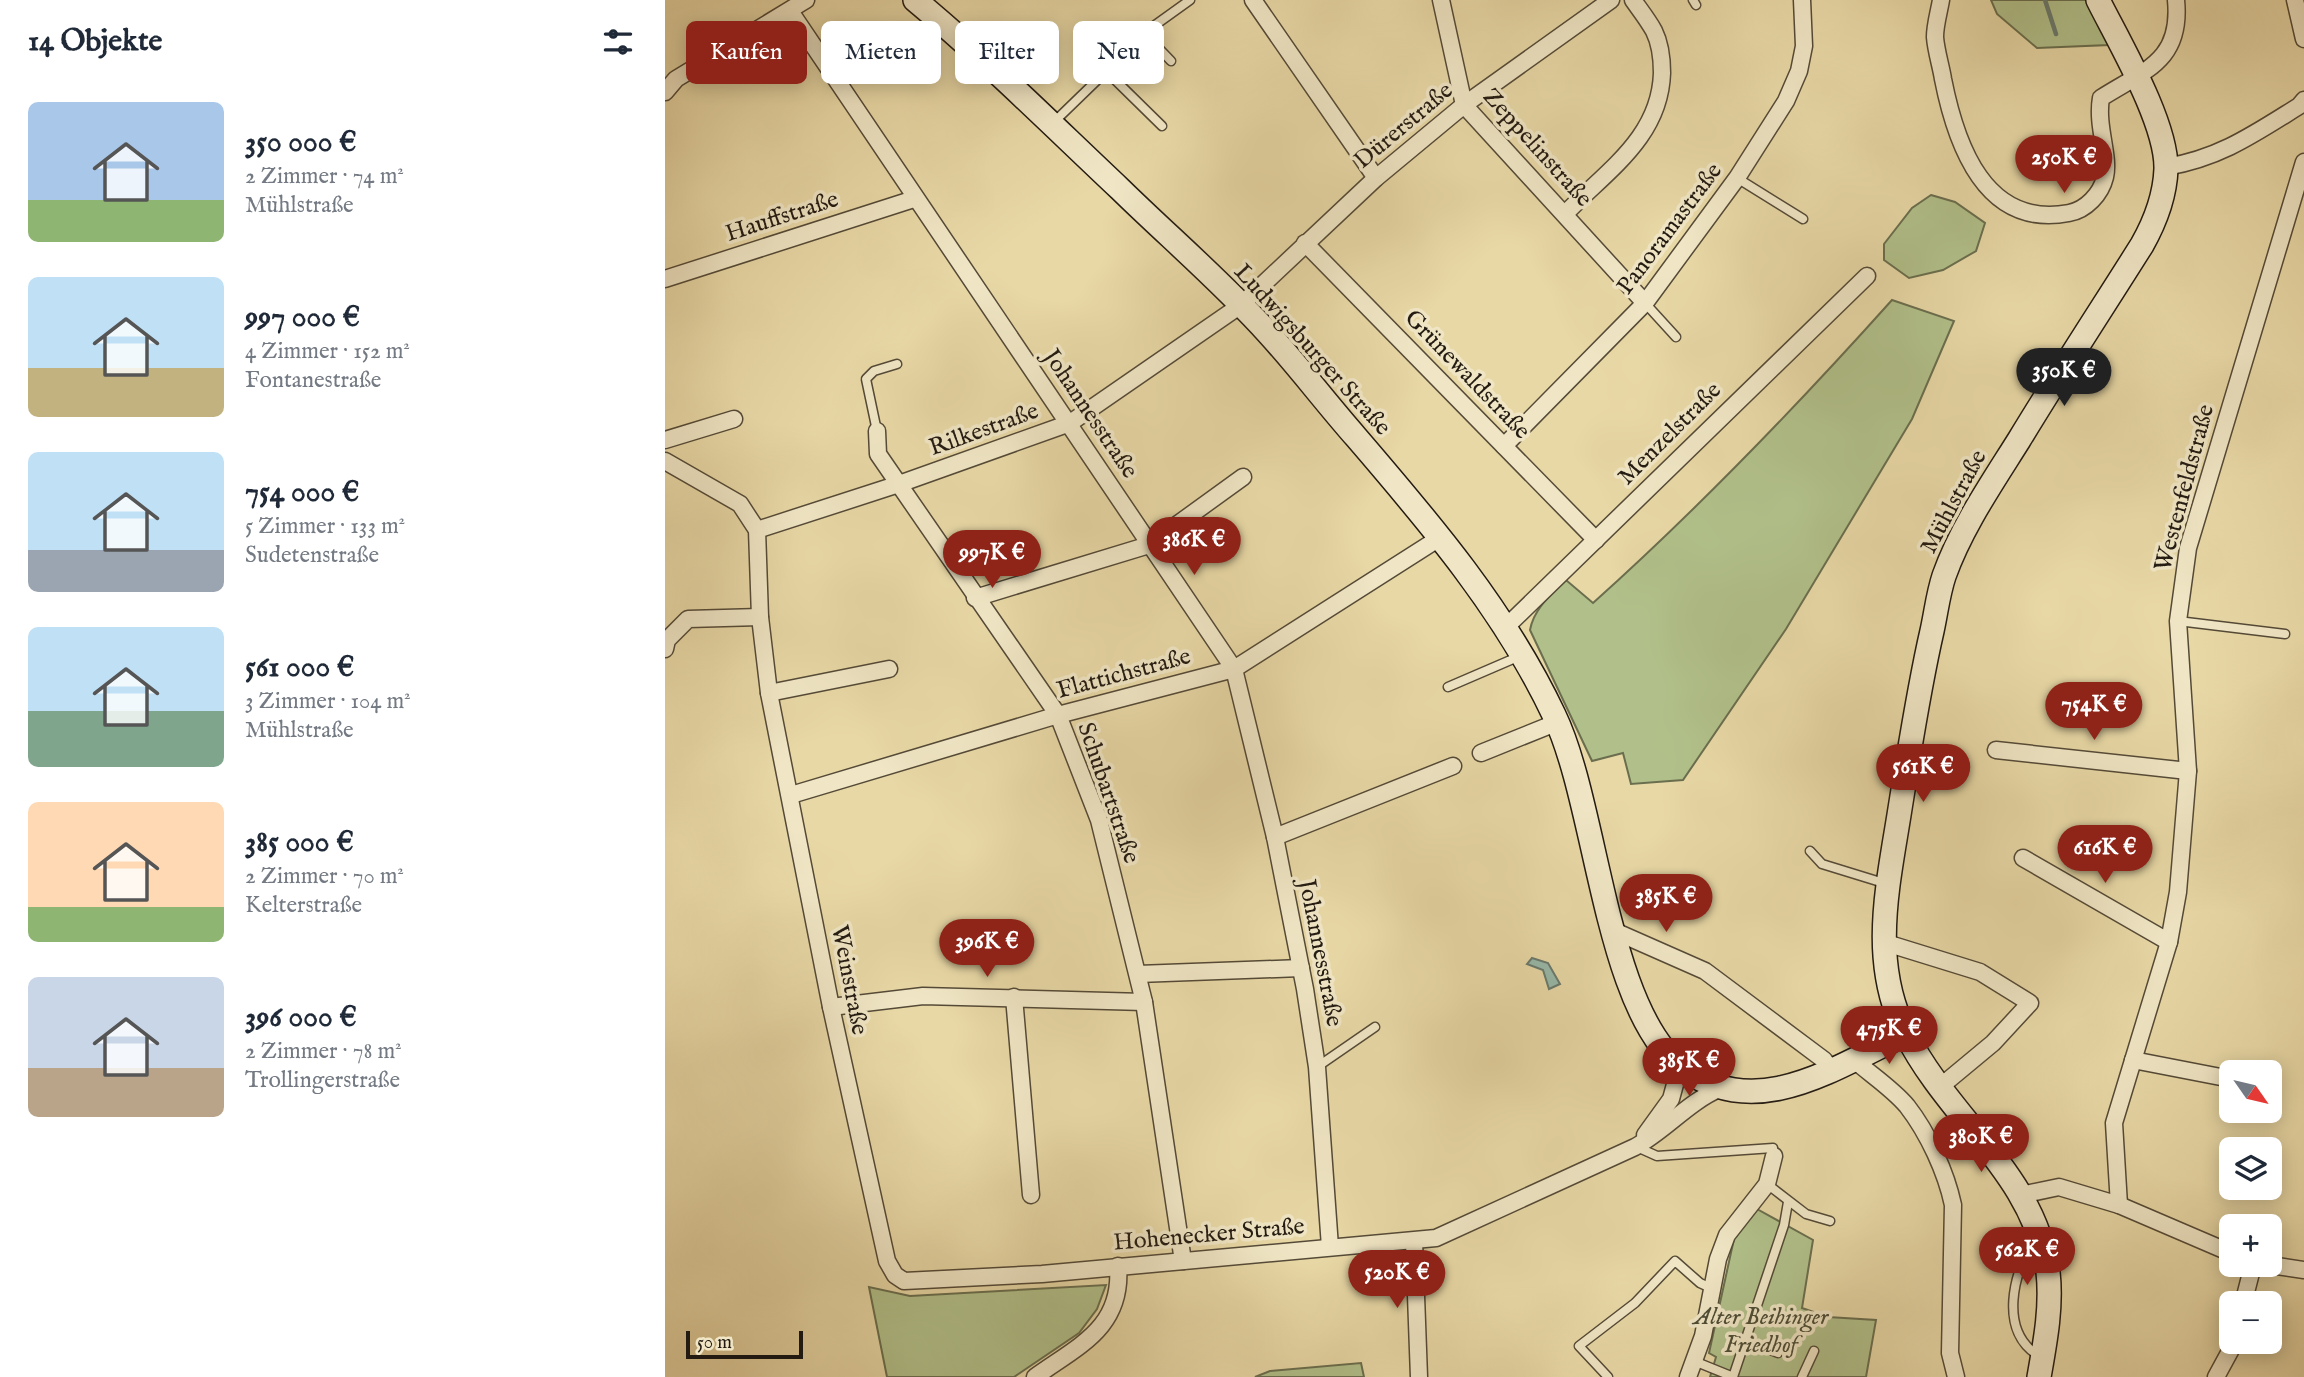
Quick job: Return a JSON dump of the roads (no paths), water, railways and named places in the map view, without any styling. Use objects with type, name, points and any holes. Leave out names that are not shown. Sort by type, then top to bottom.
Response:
[{"type":"main road","name":"Ludwigsburger Straße","points":[[915,0],[1051,124],[1241,305],[1268,333],[1441,537],[1506,627],[1558,722],[1580,783],[1612,930],[1633,997],[1653,1032],[1698,1078]]},
{"type":"main road","name":"Mühlstraße","points":[[2041,1367],[2049,1297],[2048,1273],[2039,1230],[2004,1167],[1940,1087],[1906,1034],[1890,994],[1883,942],[1887,884],[1922,673],[1944,577],[1966,527],[2153,225],[2166,167],[2158,129],[2137,77],[2098,0]]},
{"type":"main road","points":[[1698,1078],[1753,1091],[1808,1082],[1906,1034]]},
{"type":"street","points":[[665,92],[675,79],[806,0]]},
{"type":"street","points":[[1253,0],[1376,178]]},
{"type":"street","name":"Zeppelinstraße","points":[[1441,0],[1464,105],[1645,303]]},
{"type":"street","name":"Dürerstraße","points":[[1241,305],[1376,178],[1464,105],[1611,0]]},
{"type":"street","points":[[1565,214],[1615,167],[1651,123],[1661,89],[1662,63],[1655,33],[1633,0]]},
{"type":"street","name":"Panoramastraße","points":[[1504,446],[1645,303],[1738,178],[1786,101],[1799,71],[1804,46],[1802,0]]},
{"type":"street","points":[[1941,0],[1935,36],[1953,128],[1965,156],[1996,195],[2045,218],[2075,212],[2094,200],[2105,177],[2098,117],[2101,98],[2137,77],[2167,53],[2174,40],[2178,18],[2176,0]]},
{"type":"street","points":[[2295,0],[2304,39]]},
{"type":"street","name":"Johannesstraße","points":[[790,11],[914,199],[1070,423],[1234,669],[1275,837],[1301,968],[1317,1067],[1329,1247]]},
{"type":"street","points":[[2166,167],[2200,162],[2231,148],[2302,105]]},
{"type":"street","name":"Westenfeldstraße","points":[[2119,1205],[2114,1123],[2169,943],[2178,892],[2188,771],[2178,621],[2188,548],[2304,162]]},
{"type":"street","name":"Hauffstraße","points":[[665,279],[914,199]]},
{"type":"street","name":"Grünewaldstraße","points":[[1305,243],[1596,540]]},
{"type":"street","name":"Menzelstraße","points":[[1506,627],[1867,276]]},
{"type":"street","name":"Rilkestraße","points":[[757,530],[899,484],[1070,423],[1241,305]]},
{"type":"street","points":[[665,440],[734,419]]},
{"type":"street","name":"Schubartstraße","points":[[877,431],[878,454],[1058,715],[1099,820],[1144,1002],[1183,1261]]},
{"type":"street","points":[[665,461],[740,504],[757,530]]},
{"type":"street","points":[[975,598],[1149,545],[1243,477]]},
{"type":"street","name":"Weinstraße","points":[[757,530],[760,617],[769,692],[831,1007],[887,1261],[895,1275]]},
{"type":"street","name":"Flattichstraße","points":[[791,795],[1058,715],[1234,669],[1441,537]]},
{"type":"street","points":[[665,649],[667,640],[688,619],[760,617]]},
{"type":"street","points":[[769,692],[889,669]]},
{"type":"street","points":[[1482,754],[1558,722]]},
{"type":"street","points":[[1996,750],[2188,771]]},
{"type":"street","points":[[1275,837],[1453,766]]},
{"type":"street","points":[[2023,858],[2169,943]]},
{"type":"street","points":[[1612,930],[1705,971],[1824,1060],[1832,1071]]},
{"type":"street","points":[[1883,942],[1980,972],[2029,1003],[1993,1043],[1940,1087]]},
{"type":"street","points":[[1138,974],[1301,968]]},
{"type":"street","points":[[831,1007],[923,996],[1144,1002]]},
{"type":"street","points":[[1014,997],[1031,1195]]},
{"type":"street","points":[[1853,1059],[1906,1106],[1932,1149],[1949,1189],[1953,1205],[1950,1353],[1957,1377]]},
{"type":"street","points":[[2133,1060],[2219,1077]]},
{"type":"street","points":[[1691,1105],[1698,1078]]},
{"type":"street","name":"Hohenecker Straße","points":[[1642,1150],[1671,1099],[1698,1078]]},
{"type":"street","name":"Hohenecker Straße","points":[[895,1275],[904,1281],[922,1282],[1436,1238],[1642,1150],[1654,1136],[1691,1105],[1698,1078]]},
{"type":"street","points":[[1688,1377],[1713,1289],[1718,1259],[1727,1235],[1751,1200],[1767,1184],[1774,1156]]},
{"type":"street","points":[[2021,1195],[2059,1187],[2119,1205],[2219,1248]]},
{"type":"street","points":[[1413,1241],[1419,1377]]},
{"type":"street","points":[[1040,1376],[1092,1339],[1113,1307],[1120,1287],[1118,1266]]},
{"type":"street","points":[[2282,1267],[2304,1270]]},
{"type":"street","points":[[2216,1377],[2228,1354]]},
{"type":"lane","points":[[1162,21],[1190,0]]},
{"type":"lane","points":[[1164,54],[1171,61]]},
{"type":"lane","points":[[1051,124],[1093,84]]},
{"type":"lane","points":[[1120,84],[1162,126]]},
{"type":"lane","points":[[1738,178],[1803,219]]},
{"type":"lane","points":[[1645,303],[1676,337]]},
{"type":"lane","points":[[877,431],[866,379],[874,371],[897,364]]},
{"type":"lane","points":[[2178,621],[2285,634]]},
{"type":"lane","points":[[1448,687],[1523,655]]},
{"type":"lane","points":[[1810,851],[1822,864],[1887,884]]},
{"type":"lane","points":[[1317,1067],[1375,1027]]},
{"type":"lane","points":[[1642,1150],[1657,1156],[1773,1148],[1774,1156]]},
{"type":"lane","points":[[1767,1184],[1806,1214],[1830,1221]]},
{"type":"lane","points":[[1694,1361],[1732,1377],[1784,1225],[1788,1202]]},
{"type":"lane","points":[[2039,1230],[2024,1254],[2015,1287],[2014,1329],[2041,1367]]},
{"type":"lane","points":[[1608,1377],[1579,1346],[1635,1303],[1675,1261],[1700,1283],[1713,1289]]},
{"type":"lane","points":[[1745,1340],[1778,1353]]},
{"type":"lane","points":[[1802,1377],[1814,1351]]},
{"type":"waterway","points":[[2045,0],[2056,34]]},
{"type":"park label","name":"Alter Beihinger Friedhof","points":[[1761,1331]]}]
